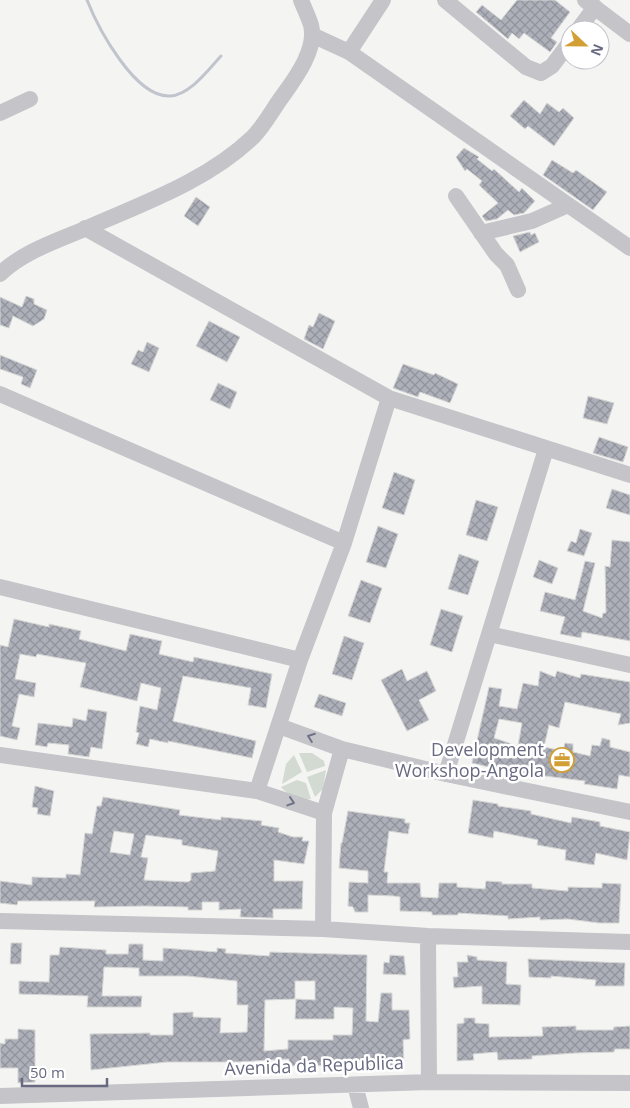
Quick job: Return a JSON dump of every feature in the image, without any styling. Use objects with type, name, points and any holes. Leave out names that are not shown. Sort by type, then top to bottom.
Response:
[{"type":"street","points":[[0,274],[39,248],[213,169],[254,136],[293,81],[309,50],[312,35],[311,25],[301,0]]},
{"type":"street","points":[[348,52],[383,0]]},
{"type":"street","points":[[445,0],[526,67],[541,72],[552,66],[560,55]]},
{"type":"street","points":[[583,20],[590,4],[630,34]]},
{"type":"street","points":[[312,35],[348,52],[630,248]]},
{"type":"street","points":[[0,113],[30,98]]},
{"type":"street","points":[[456,196],[507,265],[518,290]]},
{"type":"street","points":[[481,232],[532,221],[568,205]]},
{"type":"street","points":[[85,228],[389,398],[630,475]]},
{"type":"street","points":[[0,394],[344,543]]},
{"type":"street","points":[[257,791],[300,660],[344,543],[389,398]]},
{"type":"street","points":[[446,774],[546,449]]},
{"type":"street","points":[[0,587],[300,660]]},
{"type":"street","points":[[489,634],[630,665]]},
{"type":"street","points":[[279,726],[342,749],[446,774],[630,812]]},
{"type":"street","points":[[323,929],[324,812],[342,749]]},
{"type":"street","points":[[0,755],[257,791],[324,812]]},
{"type":"street","points":[[0,920],[323,929],[428,936],[630,942]]},
{"type":"street","points":[[428,936],[429,1082]]},
{"type":"street","name":"Avenida da Republica","points":[[0,1096],[429,1082],[630,1083]]},
{"type":"street","points":[[355,1085],[361,1108]]},
{"type":"street","points":[[63,1108],[83,1093]]},
{"type":"shaded area","points":[[299,753],[312,753],[324,761],[325,766],[307,772]]},
{"type":"shaded area","points":[[294,755],[302,772],[282,784],[286,764]]},
{"type":"shaded area","points":[[326,770],[323,789],[315,797],[307,777]]},
{"type":"shaded area","points":[[297,780],[306,783],[311,799],[294,797],[281,787]]},
{"type":"building","points":[[517,0],[555,0],[570,12],[564,20],[560,20],[560,26],[551,38],[557,42],[550,52],[524,33],[519,39],[512,33],[508,39],[476,12],[482,5],[501,20]]},
{"type":"building","points":[[524,100],[540,114],[547,103],[559,112],[563,108],[574,118],[554,146],[528,126],[525,129],[510,116]]},
{"type":"building","points":[[464,148],[479,157],[477,159],[492,171],[494,169],[519,192],[522,188],[535,201],[524,213],[514,215],[508,210],[497,219],[486,221],[482,216],[498,203],[479,185],[482,181],[467,169],[465,171],[456,157]]},
{"type":"building","points":[[552,160],[573,173],[576,170],[607,192],[593,210],[543,175]]},
{"type":"building","points":[[196,197],[210,207],[198,226],[184,216]]},
{"type":"building","points":[[530,232],[531,235],[535,233],[539,242],[520,252],[513,236]]},
{"type":"building","points":[[26,296],[34,299],[34,304],[47,310],[44,319],[33,326],[13,316],[9,328],[0,325],[0,297],[22,307]]},
{"type":"building","points":[[319,313],[335,321],[323,349],[304,339],[309,325],[313,327]]},
{"type":"building","points":[[209,321],[240,337],[227,362],[196,346]]},
{"type":"building","points":[[147,342],[159,348],[149,372],[131,364],[138,350],[143,352]]},
{"type":"building","points":[[0,355],[37,370],[30,388],[21,384],[23,377],[0,369]]},
{"type":"building","points":[[403,364],[434,375],[435,373],[458,384],[450,403],[420,392],[418,397],[393,388]]},
{"type":"building","points":[[218,383],[237,392],[230,409],[210,400]]},
{"type":"building","points":[[588,396],[614,403],[607,424],[583,418]]},
{"type":"building","points":[[599,437],[628,447],[623,462],[593,453]]},
{"type":"building","points":[[394,472],[415,480],[404,515],[382,508]]},
{"type":"building","points":[[612,489],[630,495],[630,515],[606,508]]},
{"type":"building","points":[[476,500],[498,507],[487,541],[466,535]]},
{"type":"building","points":[[378,526],[398,534],[386,568],[366,562]]},
{"type":"building","points":[[580,529],[592,533],[584,556],[567,551],[571,541],[576,543]]},
{"type":"building","points":[[612,540],[630,542],[630,641],[582,632],[581,638],[560,634],[565,617],[540,611],[545,592],[575,600],[585,561],[595,563],[583,611],[602,618],[603,613],[606,613],[605,566],[610,567]]},
{"type":"building","points":[[459,554],[479,561],[468,595],[448,589]]},
{"type":"building","points":[[539,560],[558,568],[552,584],[533,577]]},
{"type":"building","points":[[361,580],[382,588],[370,623],[348,616]]},
{"type":"building","points":[[441,609],[463,616],[452,652],[430,645]]},
{"type":"building","points":[[14,619],[49,627],[49,624],[81,631],[79,639],[126,651],[130,634],[162,641],[159,654],[193,662],[194,657],[272,674],[266,708],[248,705],[251,688],[183,676],[173,721],[256,741],[252,758],[168,741],[168,743],[150,739],[148,747],[136,744],[139,733],[136,732],[140,706],[157,710],[161,688],[141,683],[137,701],[80,687],[86,663],[37,654],[36,657],[20,654],[15,679],[36,683],[34,697],[19,694],[12,726],[20,728],[17,740],[0,736],[0,645],[8,647]]},
{"type":"building","points":[[344,636],[364,643],[352,680],[332,674]]},
{"type":"building","points":[[402,669],[407,681],[427,671],[436,691],[419,700],[429,720],[407,731],[381,680]]},
{"type":"building","points":[[540,671],[555,677],[557,671],[580,678],[581,674],[630,682],[630,723],[618,725],[621,714],[565,702],[559,728],[549,725],[544,747],[563,751],[565,743],[573,744],[573,752],[590,756],[592,745],[600,746],[602,738],[610,740],[610,747],[630,752],[630,777],[619,775],[617,789],[584,784],[585,781],[537,775],[536,778],[472,763],[489,687],[502,689],[499,706],[517,709],[523,683],[538,686]],"holes":[[[499,719],[522,723],[518,746],[494,738]]]},
{"type":"building","points":[[319,694],[346,703],[342,716],[314,707]]},
{"type":"building","points":[[88,709],[107,712],[102,749],[91,747],[89,757],[68,754],[69,745],[48,743],[47,747],[35,745],[38,723],[72,727],[73,718],[86,721]]},
{"type":"building","points":[[35,786],[54,791],[50,816],[37,814],[38,808],[32,807]]},
{"type":"building","points":[[103,797],[180,810],[179,815],[221,820],[221,817],[262,821],[261,825],[279,828],[278,832],[293,837],[303,837],[302,841],[309,841],[304,864],[274,860],[274,881],[303,881],[302,909],[273,909],[273,918],[240,917],[241,909],[219,910],[219,902],[202,902],[202,910],[188,910],[188,907],[94,907],[95,901],[18,901],[17,905],[0,903],[0,881],[32,885],[32,877],[66,878],[66,874],[80,875],[85,833],[92,834],[97,806],[101,806]],"holes":[[[114,831],[134,834],[130,855],[110,852]],[[146,835],[182,840],[182,845],[218,851],[215,871],[191,873],[191,880],[188,882],[144,880],[148,858],[141,857]]]},
{"type":"building","points":[[473,800],[531,811],[531,814],[571,823],[572,817],[600,822],[600,826],[630,832],[627,860],[596,853],[594,865],[565,860],[566,850],[537,845],[538,840],[494,831],[493,838],[468,833]]},
{"type":"building","points":[[348,811],[405,819],[405,823],[410,823],[408,834],[389,831],[384,872],[388,872],[387,883],[420,883],[421,897],[438,898],[439,883],[457,883],[457,887],[485,889],[486,881],[502,882],[502,884],[532,884],[532,888],[568,891],[568,887],[602,888],[602,883],[621,884],[619,923],[599,923],[568,919],[540,920],[540,917],[508,919],[508,916],[458,913],[458,915],[432,915],[432,912],[400,911],[400,897],[394,896],[368,895],[368,912],[355,912],[353,907],[348,906],[349,882],[368,883],[368,871],[339,868],[341,843]]},
{"type":"building","points":[[11,943],[22,943],[21,964],[10,964]]},
{"type":"building","points":[[129,944],[143,944],[143,960],[163,961],[163,948],[217,952],[217,948],[226,949],[225,953],[269,956],[270,952],[367,955],[366,1021],[378,1022],[381,993],[392,993],[392,1010],[409,1010],[410,1039],[403,1040],[404,1065],[353,1067],[353,1065],[289,1066],[289,1059],[237,1062],[167,1062],[91,1070],[90,1034],[150,1033],[150,1035],[173,1035],[173,1013],[193,1012],[193,1017],[221,1018],[220,1033],[247,1032],[248,1005],[237,1005],[237,981],[187,976],[139,976],[139,968],[104,967],[102,996],[142,996],[141,1007],[87,1007],[88,996],[19,994],[19,981],[49,982],[50,955],[59,955],[60,947],[106,950],[106,954],[128,954]],"holes":[[[295,981],[315,981],[315,1000],[296,999],[295,1019],[334,1019],[334,1007],[353,1008],[352,1035],[333,1035],[333,1040],[288,1040],[288,1049],[264,1051],[265,1000],[295,999]]]},
{"type":"building","points":[[390,955],[404,956],[406,975],[383,974],[384,962],[389,963]]},
{"type":"building","points":[[467,955],[477,957],[477,960],[507,962],[506,984],[521,985],[520,1005],[482,1004],[482,986],[454,988],[453,977],[458,977],[457,962],[468,962]]},
{"type":"building","points":[[528,959],[625,963],[624,986],[595,986],[596,980],[551,976],[551,978],[529,977]]},
{"type":"building","points":[[464,1018],[475,1018],[475,1023],[489,1024],[489,1037],[543,1036],[542,1027],[576,1026],[576,1030],[613,1030],[614,1027],[630,1026],[630,1049],[615,1049],[614,1052],[532,1056],[532,1059],[498,1060],[497,1052],[473,1054],[474,1060],[457,1061],[457,1024],[464,1023]]},
{"type":"building","points":[[18,1029],[35,1030],[35,1082],[18,1083],[18,1068],[0,1068],[0,1043],[5,1044],[5,1039],[18,1039]]},
{"type":"waterway","points":[[87,0],[109,43],[131,74],[144,86],[157,94],[170,96],[185,91],[221,56]]},
{"type":"place","name":"Development Workshop-Angola","points":[[562,760]]}]
